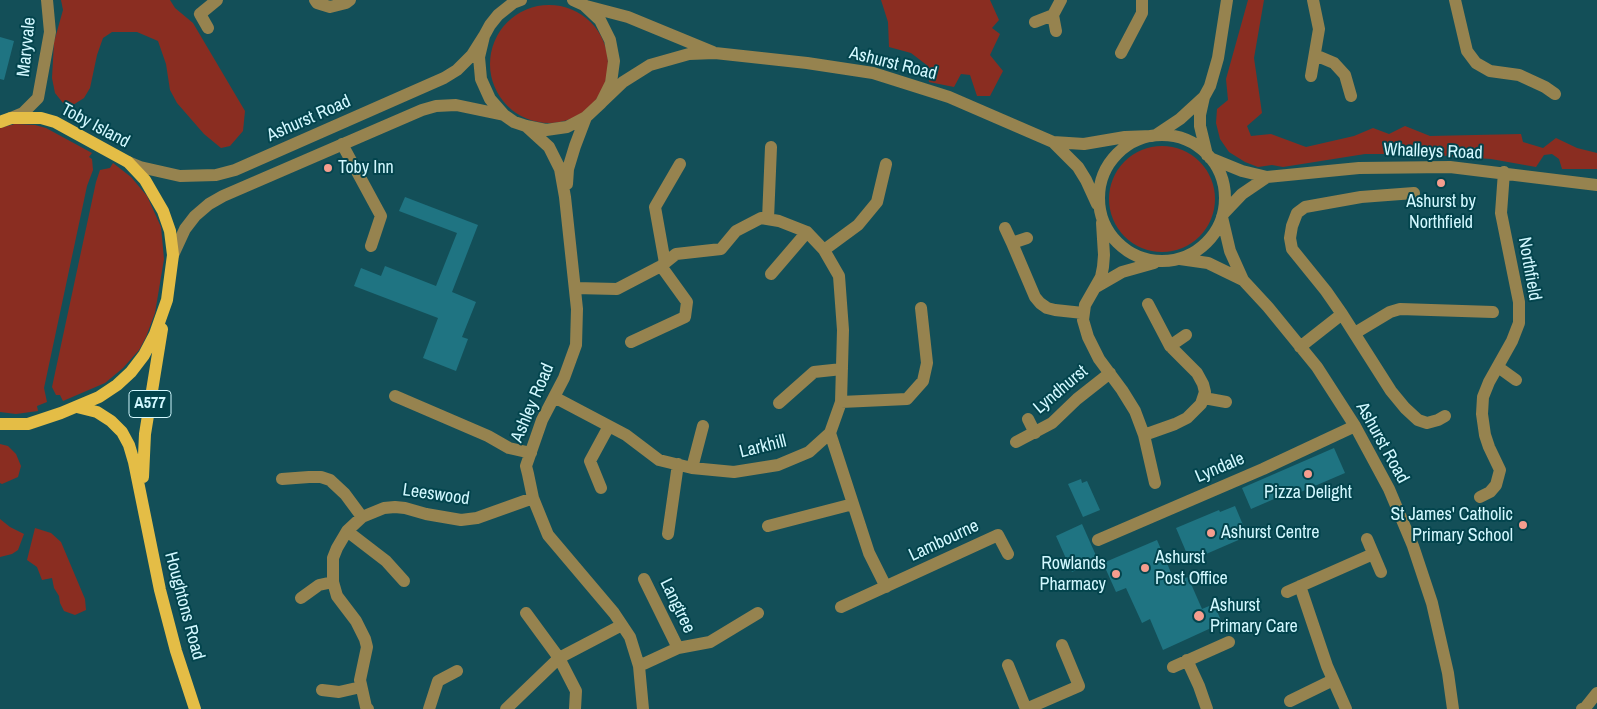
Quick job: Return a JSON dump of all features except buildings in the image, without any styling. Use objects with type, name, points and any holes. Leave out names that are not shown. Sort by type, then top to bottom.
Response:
[{"type":"main road","name":"Toby Island","points":[[0,424],[16,425],[39,421],[77,407],[99,397],[117,385],[131,372],[144,355],[156,334],[166,300],[173,255],[170,231],[163,211],[145,180],[122,159],[55,122],[41,118],[6,120]]},
{"type":"main road","name":"Houghtons Road","points":[[143,510],[145,434],[166,300]]},
{"type":"main road","name":"Houghtons Road","points":[[77,407],[96,412],[111,421],[122,432],[129,445],[160,590],[176,651],[195,709]]},
{"type":"street","name":"Maryvale","points":[[6,120],[23,113],[38,98],[50,32],[47,0]]},
{"type":"street","points":[[208,28],[200,14],[218,0]]},
{"type":"street","points":[[315,0],[317,3],[330,7],[346,3],[350,0]]},
{"type":"street","points":[[498,15],[503,0]]},
{"type":"street","points":[[498,15],[520,0]]},
{"type":"street","points":[[1056,31],[1053,15],[1061,0]]},
{"type":"street","points":[[1121,52],[1142,13],[1142,0]]},
{"type":"street","points":[[1005,228],[1035,297],[1040,303],[1047,308],[1055,310],[1083,313],[1090,295],[1096,288],[1122,272],[1161,261],[1180,259],[1198,250],[1212,236],[1222,215],[1224,194],[1220,174],[1209,156],[1200,126],[1204,97],[1215,70],[1227,0]]},
{"type":"street","points":[[1311,76],[1319,29],[1313,0]]},
{"type":"street","points":[[1455,0],[1467,51],[1476,63],[1490,71],[1519,75],[1545,87],[1555,94]]},
{"type":"street","points":[[578,3],[600,20],[612,47],[614,62],[611,83],[601,103]]},
{"type":"street","name":"Ashurst Road","points":[[578,3],[628,17],[715,53]]},
{"type":"street","name":"Ashurst Road","points":[[122,159],[140,167],[180,176],[216,175],[235,170],[444,78],[457,70],[467,60],[498,15]]},
{"type":"street","points":[[1036,22],[1053,15]]},
{"type":"street","points":[[484,36],[479,57],[481,79],[490,99],[504,115],[514,122],[546,130],[567,127],[586,117]]},
{"type":"street","name":"Ashurst Road","points":[[586,117],[623,82],[650,64],[689,54],[715,53],[807,63],[873,73],[978,108],[1053,142],[1078,167],[1089,186],[1101,214]]},
{"type":"street","points":[[1315,56],[1334,63],[1345,76],[1351,96]]},
{"type":"street","points":[[1096,288],[1103,267],[1104,255],[1099,191],[1104,171],[1116,154],[1132,142],[1154,135],[1180,119],[1204,97]]},
{"type":"street","name":"Maryvale","points":[[38,98],[46,113],[55,122]]},
{"type":"street","name":"Ashurst Road","points":[[173,255],[184,229],[195,216],[216,200],[422,110],[436,106],[456,105],[504,115]]},
{"type":"street","name":"Ashley Road","points":[[566,197],[568,169],[586,117]]},
{"type":"street","name":"Ashley Road","points":[[526,126],[549,147],[560,169],[566,197],[578,309],[576,345],[564,378],[542,420],[526,466],[533,498],[548,536],[614,613],[630,637],[639,666],[643,709]]},
{"type":"street","points":[[1154,135],[1175,136],[1193,143],[1209,156]]},
{"type":"street","name":"Ashurst Road","points":[[1053,142],[1084,144],[1125,137],[1154,135]]},
{"type":"street","points":[[342,144],[381,216],[371,246]]},
{"type":"street","points":[[575,288],[617,290],[663,264],[676,254],[721,249],[736,231],[761,218],[768,219],[771,148]]},
{"type":"street","name":"Whalleys Road","points":[[1209,156],[1242,171],[1267,178],[1359,168],[1450,167],[1504,172],[1597,185]]},
{"type":"street","points":[[631,342],[685,317],[687,302],[663,264],[655,207],[680,164]]},
{"type":"street","points":[[824,250],[858,225],[877,202],[886,164]]},
{"type":"street","name":"Northfield","points":[[1480,497],[1490,492],[1496,485],[1500,470],[1489,447],[1483,423],[1483,397],[1516,332],[1519,314],[1502,213],[1504,172]]},
{"type":"street","name":"Whalleys Road","points":[[1222,215],[1242,194],[1267,178]]},
{"type":"street","points":[[1414,193],[1361,197],[1305,207],[1297,213],[1290,238],[1292,248],[1326,291],[1391,391],[1405,408],[1418,420],[1427,423],[1445,416]]},
{"type":"street","points":[[1101,214],[1110,235],[1124,249],[1142,258],[1161,261]]},
{"type":"street","name":"Ashurst Road","points":[[1222,215],[1230,250],[1243,280],[1268,307],[1316,367],[1355,426],[1389,489],[1413,546],[1432,603],[1448,673],[1453,709]]},
{"type":"street","name":"Larkhill","points":[[554,396],[626,435],[659,460],[692,468],[734,472],[778,466],[809,452],[830,433],[841,402],[843,330],[839,276],[824,250],[807,232],[779,221],[768,219]]},
{"type":"street","points":[[771,274],[807,232]]},
{"type":"street","points":[[1012,243],[1027,238]]},
{"type":"street","name":"Ashurst Road","points":[[1180,259],[1208,263],[1243,280]]},
{"type":"street","points":[[1144,435],[1187,418],[1197,410],[1204,398],[1203,384],[1200,378],[1170,346],[1148,304]]},
{"type":"street","points":[[841,402],[907,399],[923,381],[927,363],[921,308]]},
{"type":"street","points":[[1355,333],[1390,312],[1400,309],[1493,312]]},
{"type":"street","name":"Lyndhurst","points":[[1083,313],[1088,337],[1099,359],[1135,410],[1144,435],[1155,483]]},
{"type":"street","points":[[1300,346],[1342,314]]},
{"type":"street","points":[[1170,346],[1186,335]]},
{"type":"street","points":[[1498,368],[1516,380]]},
{"type":"street","points":[[779,403],[814,372],[842,369]]},
{"type":"street","name":"Lyndhurst","points":[[1016,442],[1035,434],[1052,423],[1077,398],[1110,374]]},
{"type":"street","points":[[395,396],[488,436],[509,448],[530,453]]},
{"type":"street","points":[[1204,398],[1226,402]]},
{"type":"street","name":"Lyndhurst","points":[[1028,419],[1035,434]]},
{"type":"street","points":[[601,488],[590,461],[609,426]]},
{"type":"street","points":[[692,468],[702,426]]},
{"type":"street","name":"Lyndale","points":[[1098,540],[1272,465],[1355,426]]},
{"type":"street","points":[[830,433],[869,553],[886,587]]},
{"type":"street","points":[[668,534],[678,464]]},
{"type":"street","points":[[282,479],[309,476],[330,480],[345,494],[362,518]]},
{"type":"street","name":"Leeswood","points":[[368,709],[361,687],[360,673],[367,647],[365,639],[356,621],[337,596],[333,582],[333,558],[336,548],[347,531],[362,518],[384,508],[405,508],[442,518],[461,520],[477,518],[533,498]]},
{"type":"street","points":[[768,526],[853,504]]},
{"type":"street","points":[[347,531],[386,562],[404,581]]},
{"type":"street","name":"Lambourne","points":[[841,607],[998,535],[1008,554]]},
{"type":"street","points":[[1367,539],[1381,572]]},
{"type":"street","points":[[1287,592],[1374,554]]},
{"type":"street","name":"Langtree","points":[[644,579],[678,648]]},
{"type":"street","points":[[300,598],[319,585],[333,582]]},
{"type":"street","points":[[1300,586],[1333,680],[1346,709]]},
{"type":"street","points":[[526,613],[559,658],[576,691],[575,709]]},
{"type":"street","points":[[639,666],[678,648],[710,642],[758,613]]},
{"type":"street","points":[[506,709],[559,658],[622,625]]},
{"type":"street","points":[[1172,667],[1229,642]]},
{"type":"street","points":[[1008,665],[1026,709],[1052,704],[1079,686],[1062,645]]},
{"type":"street","points":[[1187,660],[1207,709]]},
{"type":"street","points":[[429,709],[438,681],[457,671]]},
{"type":"street","points":[[1290,701],[1333,680]]},
{"type":"street","points":[[322,690],[339,692],[361,687]]},
{"type":"street","points":[[1585,709],[1597,693]]},
{"type":"shaded area","points":[[61,0],[170,0],[175,8],[193,23],[245,111],[243,131],[230,146],[221,148],[204,134],[177,103],[170,90],[166,64],[158,41],[137,32],[112,32],[103,38],[97,55],[90,88],[84,98],[73,105],[63,103],[55,93],[52,78],[54,42],[63,10]]},
{"type":"shaded area","points":[[881,0],[990,0],[999,20],[992,28],[1000,34],[990,55],[1003,71],[990,96],[977,96],[970,75],[961,74],[954,87],[929,82],[928,66],[911,53],[889,47],[888,22]]},
{"type":"shaded area","points":[[1248,0],[1264,0],[1254,58],[1262,113],[1247,126],[1251,136],[1271,134],[1306,147],[1354,136],[1373,128],[1389,134],[1405,126],[1430,136],[1521,134],[1523,142],[1543,148],[1556,138],[1577,148],[1597,153],[1597,169],[1562,169],[1559,159],[1552,154],[1544,155],[1536,167],[1491,159],[1419,154],[1365,154],[1283,167],[1272,165],[1258,167],[1245,162],[1229,152],[1220,139],[1216,123],[1217,109],[1228,100],[1226,79]]},
{"type":"shaded area","points":[[549,5],[571,10],[591,22],[603,42],[608,64],[603,86],[591,106],[571,118],[549,123],[527,118],[507,106],[495,86],[490,64],[495,42],[507,22],[527,10]]},
{"type":"shaded area","points":[[15,124],[35,125],[46,128],[92,153],[89,157],[92,159],[93,170],[87,186],[44,388],[47,402],[37,406],[38,411],[16,414],[0,412],[0,128]]},
{"type":"shaded area","points":[[1162,146],[1182,150],[1200,161],[1211,179],[1215,199],[1211,219],[1200,237],[1182,248],[1162,252],[1142,248],[1124,237],[1113,219],[1109,199],[1113,179],[1124,161],[1142,150]]},
{"type":"shaded area","points":[[113,163],[131,177],[147,196],[161,227],[164,259],[155,313],[139,350],[123,368],[105,383],[63,401],[60,395],[56,395],[52,387],[96,182],[100,170],[110,168]]},
{"type":"shaded area","points":[[0,444],[8,446],[16,454],[21,466],[18,477],[2,484],[0,483]]},
{"type":"shaded area","points":[[0,519],[24,534],[18,550],[12,554],[0,557]]},
{"type":"shaded area","points":[[35,528],[51,533],[61,542],[85,599],[86,610],[75,615],[64,611],[54,588],[52,578],[42,580],[37,567],[27,560]]},
{"type":"place","name":"Toby Inn","points":[[328,168]]},
{"type":"place","name":"Ashurst by Northfield","points":[[1441,183]]},
{"type":"place","name":"Pizza Delight","points":[[1308,474]]},
{"type":"place","name":"St James' Catholic Primary School","points":[[1523,525]]},
{"type":"place","name":"Ashurst Centre","points":[[1211,533]]},
{"type":"place","name":"Ashurst Post Office","points":[[1145,568]]},
{"type":"place","name":"Rowlands Pharmacy","points":[[1116,574]]},
{"type":"place","name":"Ashurst Primary Care","points":[[1199,616]]}]
